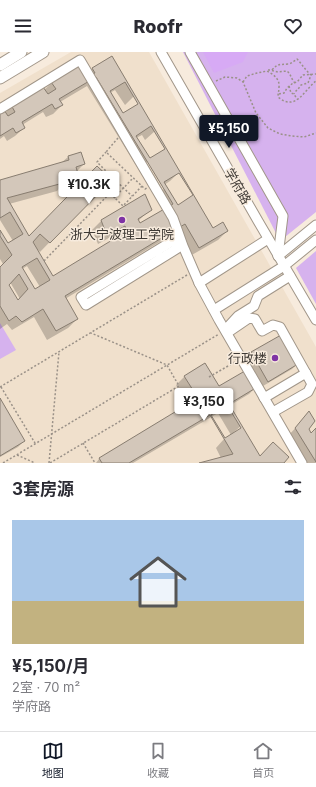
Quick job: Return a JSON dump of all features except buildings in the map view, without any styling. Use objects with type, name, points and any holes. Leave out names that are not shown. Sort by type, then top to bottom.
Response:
[{"type":"main road","points":[[0,65],[21,52]]},
{"type":"main road","points":[[0,78],[43,52]]},
{"type":"street","name":"学府路","points":[[161,52],[316,320]]},
{"type":"street","points":[[190,52],[283,216],[278,256]]},
{"type":"street","points":[[0,109],[80,60],[173,218],[180,247]]},
{"type":"street","points":[[278,256],[316,225]]},
{"type":"street","points":[[199,282],[268,239]]},
{"type":"street","points":[[180,247],[86,305],[80,297],[174,240],[180,247],[194,271],[214,310],[302,463]]},
{"type":"street","points":[[214,310],[284,266],[316,240]]},
{"type":"street","points":[[80,310],[180,247]]},
{"type":"street","points":[[226,331],[238,316],[254,306],[258,296],[290,276]]},
{"type":"street","points":[[226,331],[249,318],[255,319],[262,330],[272,324],[280,326],[312,384],[308,392],[273,412]]},
{"type":"street","points":[[264,398],[306,373]]},
{"type":"path","points":[[272,70],[276,66],[290,63],[297,59],[310,75]]},
{"type":"path","points":[[243,82],[247,76],[272,70],[278,72],[287,71],[295,82]]},
{"type":"path","points":[[267,71],[278,79],[278,97],[286,103],[302,96],[312,84],[316,82]]},
{"type":"path","points":[[278,94],[284,93],[292,83],[297,82],[303,75],[316,74]]},
{"type":"path","points":[[294,94],[301,85],[308,83],[310,75]]},
{"type":"path","points":[[213,83],[224,77],[237,78],[243,82],[256,113],[268,128],[280,134],[304,137],[316,133]]},
{"type":"path","points":[[289,86],[291,93],[294,94],[297,99]]},
{"type":"path","points":[[123,132],[96,162],[132,196]]},
{"type":"path","points":[[106,152],[145,189],[153,184]]},
{"type":"path","points":[[114,198],[133,178]]},
{"type":"path","points":[[114,179],[104,189],[123,206],[142,186]]},
{"type":"path","points":[[44,261],[110,193]]},
{"type":"path","points":[[35,443],[1,387],[194,271]]},
{"type":"path","points":[[3,463],[226,331]]},
{"type":"path","points":[[50,463],[179,386],[167,365],[91,333]]},
{"type":"path","points":[[50,463],[51,434],[59,352]]},
{"type":"path","points":[[209,377],[242,358]]},
{"type":"path","points":[[83,443],[95,463]]},
{"type":"path","points":[[17,455],[35,463]]},
{"type":"shaded area","name":"浙大宁波理工学院","points":[[71,52],[149,52],[316,347],[316,463],[0,463],[0,93]]},
{"type":"shaded area","points":[[183,52],[316,52],[316,212],[280,241]]},
{"type":"shaded area","points":[[203,52],[248,52],[243,62],[214,73]]},
{"type":"shaded area","points":[[316,251],[316,304],[296,268]]},
{"type":"shaded area","points":[[0,323],[16,350],[0,359]]},
{"type":"place","name":"浙大宁波理工学院","points":[[122,220]]},
{"type":"place","name":"行政楼","points":[[275,358]]}]
